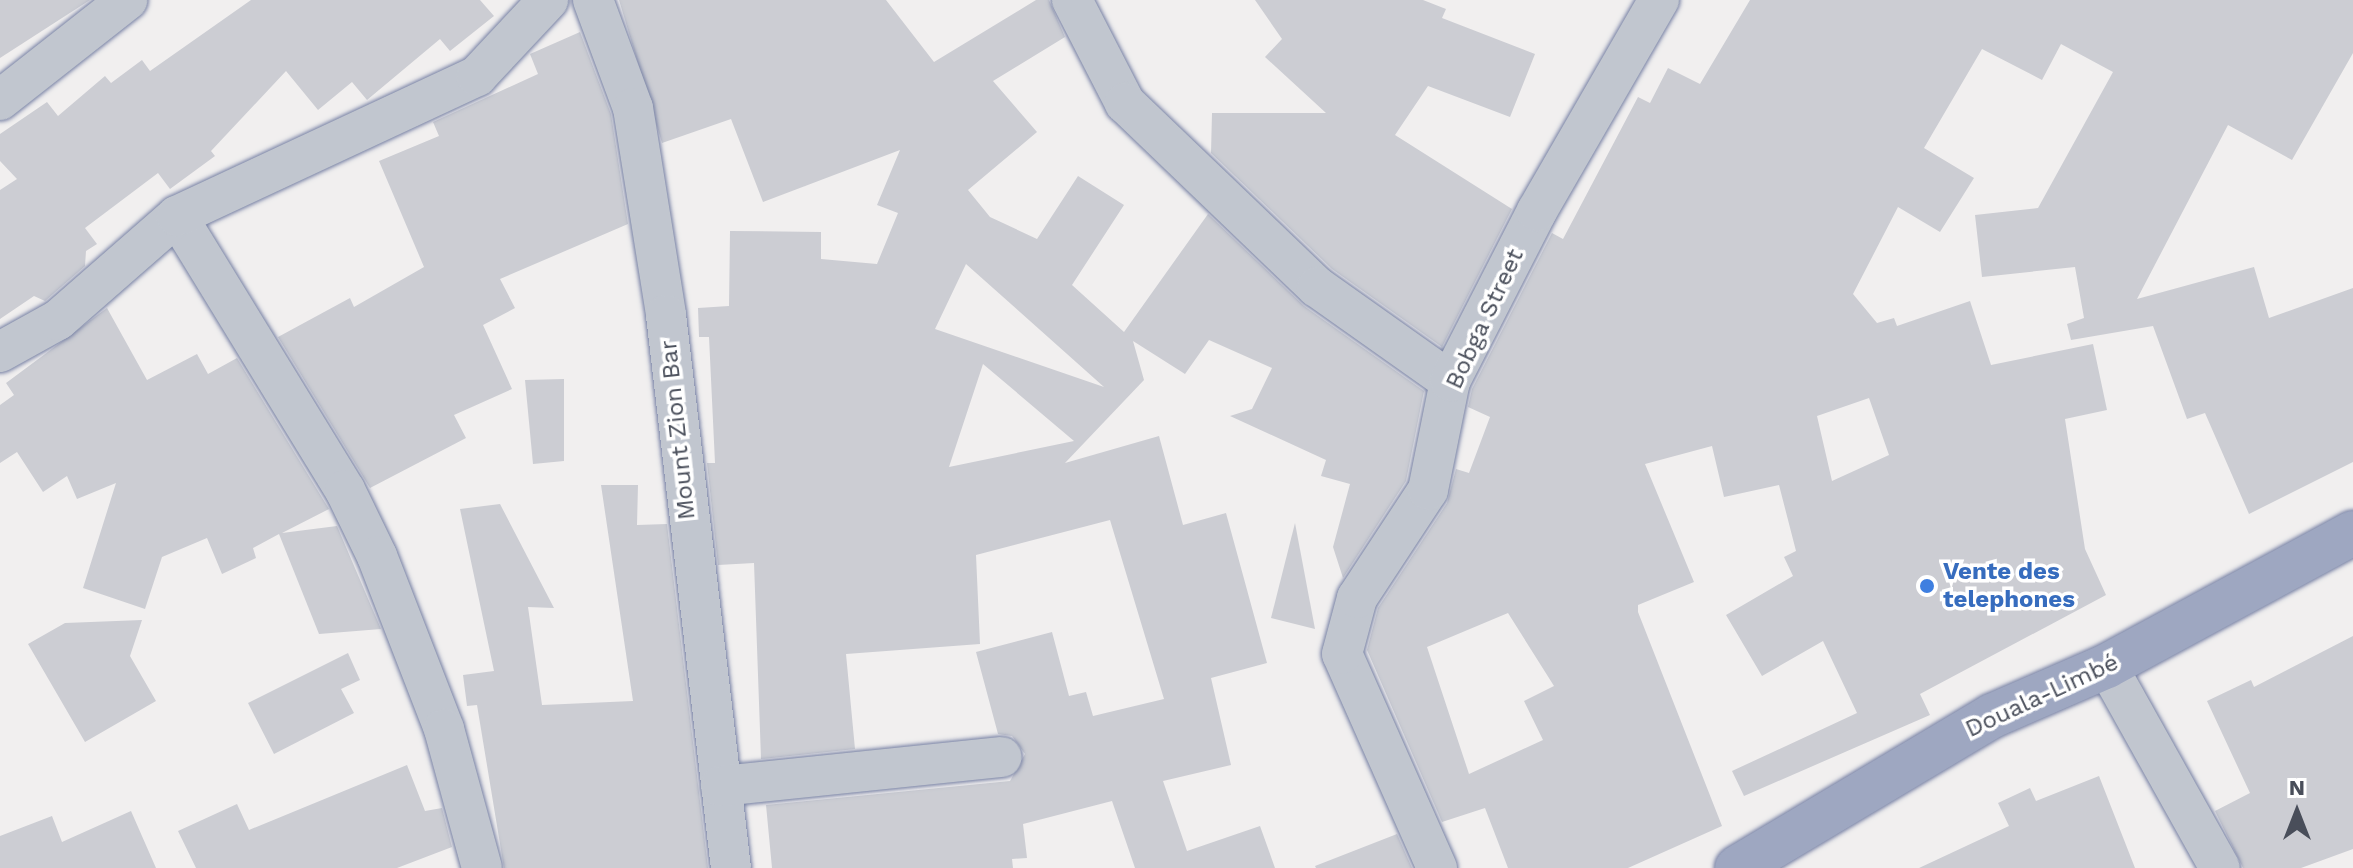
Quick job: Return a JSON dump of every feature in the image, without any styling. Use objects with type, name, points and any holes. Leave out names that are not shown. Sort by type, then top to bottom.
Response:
[{"type":"highway","name":"Douala-Limbé","points":[[1737,868],[1992,716],[2107,666],[2353,533]]},
{"type":"street","points":[[0,100],[127,0]]},
{"type":"street","points":[[0,352],[58,320],[177,216],[477,76],[548,0]]},
{"type":"street","name":"Mount Zion Bar","points":[[593,0],[633,108],[666,315],[731,868]]},
{"type":"street","points":[[1072,0],[1125,103],[1317,287],[1450,381]]},
{"type":"street","name":"Bobga Street","points":[[1437,868],[1342,654],[1357,598],[1428,490],[1450,381],[1537,211],[1659,0]]},
{"type":"street","points":[[177,216],[345,490],[377,556],[444,729],[482,868]]},
{"type":"street","points":[[2107,666],[2220,868]]},
{"type":"street","points":[[721,786],[1002,757]]},
{"type":"building","points":[[0,0],[90,0],[0,58]]},
{"type":"building","points":[[251,0],[480,0],[494,16],[450,51],[440,39],[367,100],[352,82],[318,110],[286,71],[211,151],[215,156],[170,189],[158,173],[85,228],[97,244],[86,251],[85,266],[45,301],[34,296],[0,319],[0,190],[17,179],[0,161],[0,134],[47,102],[58,116],[105,76],[111,83],[142,60],[150,71]]},
{"type":"building","points":[[619,0],[886,0],[934,62],[1036,0],[1049,0],[1065,37],[993,81],[1037,132],[968,190],[990,217],[1037,239],[1078,176],[1124,205],[1072,285],[1124,332],[1208,214],[1304,306],[1424,391],[1406,481],[1343,578],[1333,547],[1350,484],[1321,476],[1326,460],[1230,416],[1252,409],[1272,368],[1209,340],[1185,374],[1133,341],[1144,380],[1065,463],[1159,436],[1183,525],[1226,513],[1267,663],[1211,678],[1231,765],[1163,781],[1187,851],[1260,826],[1275,868],[1135,868],[1112,801],[1023,824],[1027,858],[1012,859],[1013,868],[772,868],[766,805],[1010,781],[1025,754],[1012,736],[998,734],[976,652],[1052,632],[1069,696],[1086,692],[1093,716],[1164,699],[1110,520],[976,555],[980,644],[846,654],[855,749],[761,759],[754,563],[718,565],[707,463],[715,463],[709,337],[699,337],[698,308],[729,306],[730,231],[821,232],[821,259],[877,264],[898,213],[877,205],[900,150],[763,202],[731,119],[662,143]],"holes":[[[966,264],[1104,387],[935,329]],[[983,364],[1074,441],[949,467]]]},
{"type":"building","points":[[1255,0],[1423,0],[1446,9],[1442,18],[1535,54],[1510,117],[1428,86],[1395,135],[1512,209],[1442,347],[1332,269],[1211,153],[1212,113],[1326,113],[1265,57],[1282,39]]},
{"type":"building","points":[[1750,0],[2353,0],[2353,53],[2292,160],[2228,125],[2137,299],[2254,267],[2269,318],[2353,288],[2353,462],[2249,514],[2205,413],[2187,419],[2153,326],[2071,340],[2067,324],[2084,318],[2075,267],[1982,277],[1975,215],[2038,208],[2113,72],[2061,44],[2042,80],[1982,49],[1924,148],[1974,178],[1940,232],[1898,207],[1853,294],[1877,323],[1894,318],[1897,326],[1970,301],[1991,365],[2093,344],[2107,410],[2065,419],[2085,549],[2106,595],[1920,694],[1930,715],[1744,796],[1732,771],[1857,713],[1823,641],[1762,676],[1726,615],[1793,576],[1784,557],[1796,551],[1779,485],[1724,497],[1712,446],[1645,464],[1694,582],[1638,605],[1638,612],[1722,826],[1628,868],[1508,868],[1485,808],[1442,822],[1367,650],[1378,608],[1447,503],[1456,469],[1469,473],[1490,417],[1468,407],[1472,389],[1552,233],[1563,239],[1638,97],[1650,103],[1668,68],[1700,84]],"holes":[[[1869,398],[1889,455],[1832,481],[1817,416]],[[1508,613],[1554,686],[1524,701],[1543,740],[1469,774],[1427,647]]]},
{"type":"building","points":[[580,32],[611,114],[628,224],[500,279],[515,308],[483,325],[512,389],[454,415],[466,438],[370,488],[278,337],[350,298],[354,307],[424,267],[379,161],[439,136],[433,122],[538,74],[530,54]]},
{"type":"building","points":[[107,308],[147,380],[197,354],[208,374],[237,358],[329,509],[282,533],[337,526],[381,629],[319,634],[279,534],[253,548],[256,558],[222,574],[207,538],[162,557],[145,609],[83,588],[116,483],[77,499],[67,476],[43,492],[17,452],[0,463],[0,405],[14,395],[6,383]]},
{"type":"building","points":[[564,379],[564,461],[533,464],[525,380]]},
{"type":"building","points":[[601,485],[638,485],[637,525],[667,524],[708,868],[504,868],[477,705],[467,706],[463,675],[494,671],[460,509],[500,504],[554,608],[528,607],[542,705],[633,701]]},
{"type":"building","points":[[1295,523],[1315,629],[1271,618]]},
{"type":"building","points":[[142,620],[130,656],[156,701],[85,742],[28,644],[65,623]]},
{"type":"building","points":[[2353,636],[2353,849],[2301,868],[2243,868],[2215,811],[2250,793],[2207,701],[2251,680],[2254,687]]},
{"type":"building","points":[[348,653],[360,680],[341,689],[354,713],[274,754],[248,703]]},
{"type":"building","points":[[407,765],[425,811],[442,808],[452,847],[397,868],[196,868],[178,831],[237,804],[249,830]]},
{"type":"building","points":[[2099,776],[2135,868],[1919,868],[2009,826],[1998,803],[2030,788],[2036,801]]},
{"type":"building","points":[[131,811],[156,868],[0,868],[0,836],[52,816],[62,842]]},
{"type":"building","points":[[1397,834],[1412,868],[1315,866]]},
{"type":"place","name":"Vente des telephones","points":[[1927,586]]}]
